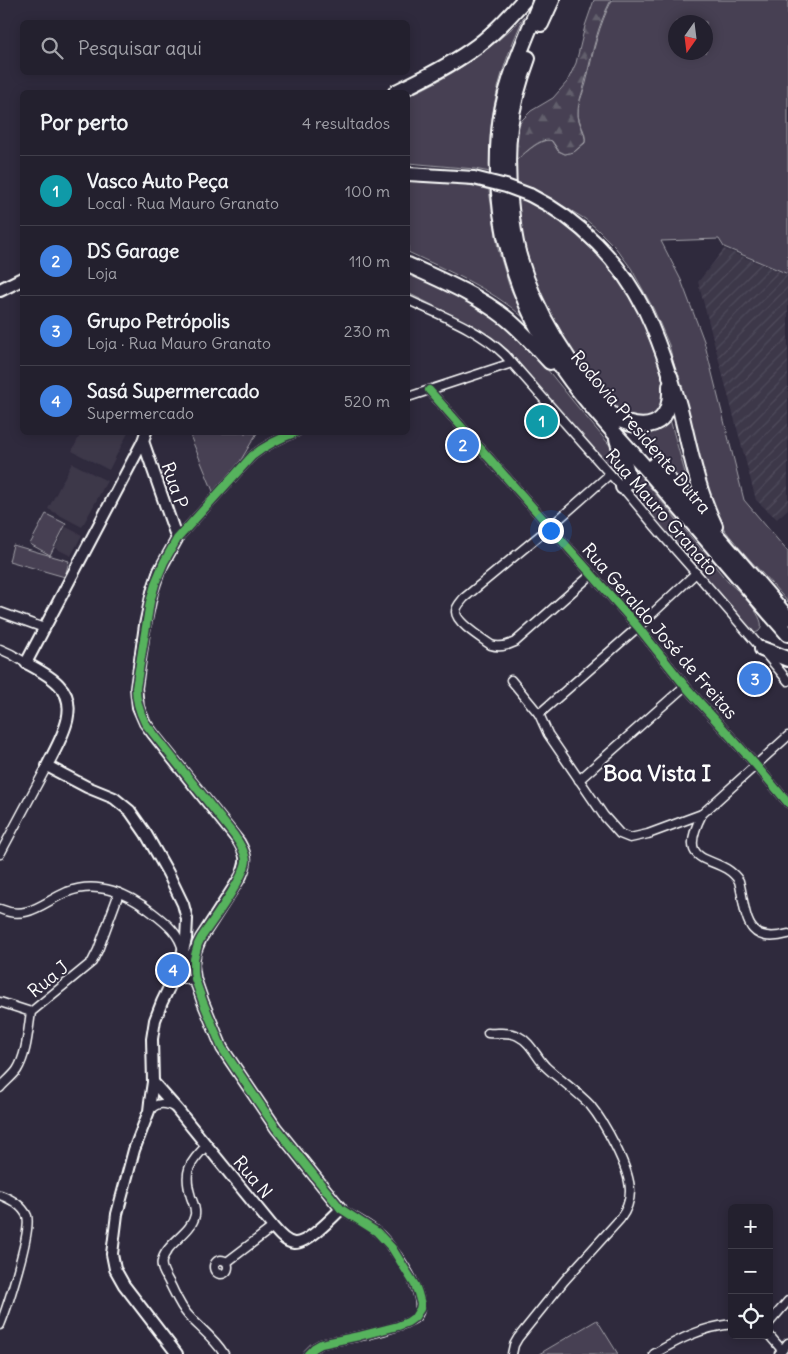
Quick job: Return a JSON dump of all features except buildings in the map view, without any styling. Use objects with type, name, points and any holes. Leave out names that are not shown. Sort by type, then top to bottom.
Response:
[{"type":"highway","points":[[400,90],[441,69],[472,50],[508,19],[524,0]]},
{"type":"highway","name":"Rodovia Presidente Dutra","points":[[541,0],[510,78],[499,131],[498,169],[501,215],[510,260],[517,283],[550,351],[582,396],[649,471],[704,538],[788,634]]},
{"type":"highway","name":"Rodovia Presidente Dutra","points":[[552,0],[537,33],[520,80],[512,106],[508,133],[508,173],[512,216],[520,259],[534,297],[546,323],[564,353],[612,416],[788,618]]},
{"type":"highway","points":[[410,266],[471,295],[505,318],[532,342],[582,396]]},
{"type":"highway","points":[[612,416],[636,426],[655,423],[665,414],[668,408],[671,394],[670,376]]},
{"type":"highway","points":[[670,376],[682,415],[695,476],[709,515],[723,542]]},
{"type":"highway","points":[[616,433],[628,475],[628,482],[623,488]]},
{"type":"highway","points":[[762,649],[788,659]]},
{"type":"main road","points":[[410,174],[474,178],[506,186],[530,195],[559,212],[602,249],[629,284],[646,312],[670,376]]},
{"type":"main road","points":[[0,290],[20,279]]},
{"type":"street","name":"Rua Mauro Granato","points":[[410,301],[462,326],[498,348],[623,488],[788,681]]},
{"type":"street","points":[[410,396],[512,364]]},
{"type":"street","name":"Rua Geraldo José de Freitas","points":[[429,390],[638,628],[685,686],[788,803]]},
{"type":"street","points":[[177,1354],[124,1285],[113,1262],[113,1242],[117,1214],[134,1150],[148,1111],[153,1082],[152,1054],[154,1029],[158,1011],[185,952],[200,939],[241,876],[246,863],[245,854],[234,835],[145,723],[136,701],[136,688],[152,592],[159,571],[177,539],[252,456],[279,439],[289,435]]},
{"type":"street","points":[[26,663],[144,437]]},
{"type":"street","name":"Rua P","points":[[144,437],[177,539]]},
{"type":"street","points":[[591,575],[515,642],[503,647],[491,645],[457,617],[458,606],[464,598],[550,527],[610,474]]},
{"type":"street","points":[[539,714],[638,628],[696,573]]},
{"type":"street","points":[[0,612],[44,628]]},
{"type":"street","points":[[0,649],[52,678],[66,694],[68,704],[68,716],[62,735],[0,854]]},
{"type":"street","points":[[512,680],[539,714],[548,734],[604,816],[620,834],[625,836],[636,837],[648,834],[702,814],[788,736]]},
{"type":"street","points":[[579,780],[685,686]]},
{"type":"street","points":[[47,766],[87,787],[114,798],[130,811],[146,834],[168,873],[186,912],[187,929],[185,952],[174,982],[167,992]]},
{"type":"street","points":[[702,814],[692,841],[695,853],[703,859],[729,871],[736,877],[739,882],[747,920],[755,932],[767,936],[788,934]]},
{"type":"street","points":[[0,909],[13,913],[26,912],[66,893],[84,888],[98,887],[119,893],[147,908],[164,921],[180,940],[222,1048],[276,1128],[341,1209],[377,1232],[392,1248],[418,1292],[421,1304],[415,1317],[398,1326],[321,1344],[308,1354]]},
{"type":"street","name":"Rua J","points":[[0,1088],[15,1073],[20,1064],[31,1012],[92,962],[119,893]]},
{"type":"street","points":[[187,929],[200,939]]},
{"type":"street","points":[[174,932],[182,933],[187,929]]},
{"type":"street","points":[[197,985],[194,965],[200,939]]},
{"type":"street","points":[[174,982],[178,979],[186,979],[197,985]]},
{"type":"street","points":[[0,1002],[31,1012]]},
{"type":"street","points":[[488,1034],[512,1034],[523,1039],[545,1066],[589,1104],[605,1127],[622,1161],[630,1184],[630,1199],[625,1212],[564,1281],[518,1338],[514,1344],[512,1354]]},
{"type":"street","name":"Rua N","points":[[153,1082],[177,1108],[206,1146],[284,1239],[297,1243],[308,1238],[341,1209]]},
{"type":"street","points":[[148,1111],[160,1104],[168,1104],[177,1108]]},
{"type":"street","points":[[206,1146],[193,1160],[187,1175],[195,1209],[194,1219],[164,1256],[161,1264],[180,1305],[224,1354]]},
{"type":"street","points":[[0,1195],[23,1210],[28,1220],[21,1257],[0,1325]]},
{"type":"street","points":[[227,1262],[273,1227]]},
{"type":"street","points":[[773,1318],[788,1301]]},
{"type":"street","points":[[654,1354],[692,1333],[728,1325]]},
{"type":"street","points":[[772,1339],[780,1352],[788,1343]]},
{"type":"shaded area","points":[[724,249],[788,275],[788,509],[777,519],[756,500],[698,282]]},
{"type":"shaded area","points":[[80,435],[127,435],[109,470],[72,451]]},
{"type":"shaded area","points":[[72,463],[107,481],[82,527],[48,509]]},
{"type":"shaded area","points":[[66,527],[82,535],[71,556],[55,548]]},
{"type":"green space","points":[[594,0],[611,0],[598,31],[579,104],[578,116],[585,142],[574,152],[565,154],[559,151],[552,141],[543,141],[533,146],[515,161],[519,125],[531,111],[553,98],[567,82],[576,63],[585,26]]},
{"type":"green space","points":[[612,0],[788,0],[788,274],[724,247],[719,239],[661,241],[681,280],[704,341],[744,500],[788,552],[788,602],[738,547],[712,512],[669,345],[654,310],[631,268],[615,247],[585,219],[550,198],[514,181],[515,161],[537,144],[551,140],[558,151],[565,154],[574,152],[585,143],[585,135],[578,117],[578,109],[603,19]]},
{"type":"green space","points":[[524,17],[508,54],[497,93],[490,132],[490,172],[410,163],[410,95],[455,71],[498,41]]},
{"type":"green space","points":[[410,179],[439,181],[489,190],[498,249],[509,285],[523,317],[497,297],[453,273],[410,253]]},
{"type":"green space","points":[[517,194],[561,221],[594,251],[618,278],[637,307],[662,376],[665,391],[659,416],[633,424],[606,400],[572,353],[548,311],[530,266],[523,243]]},
{"type":"green space","points":[[410,270],[492,312],[538,358],[613,449],[617,456],[621,478],[508,350],[447,312],[410,294]]},
{"type":"green space","points":[[669,416],[691,494],[634,430]]},
{"type":"green space","points":[[190,435],[256,435],[239,463],[215,496]]},
{"type":"green space","points":[[626,458],[728,582],[755,610],[761,623],[759,631],[751,632],[680,545],[643,508],[633,492]]},
{"type":"green space","points":[[46,514],[66,524],[50,555],[30,544]]},
{"type":"green space","points":[[13,545],[69,561],[65,577],[9,561]]},
{"type":"green space","points":[[597,1320],[618,1354],[539,1354]]},
{"type":"cycle path","points":[[429,390],[638,627],[685,686],[788,803]]},
{"type":"cycle path","points":[[290,435],[273,442],[252,456],[177,539],[164,562],[150,602],[136,688],[138,706],[145,723],[234,835],[242,847],[246,860],[240,877],[201,938],[194,959],[195,979],[222,1048],[276,1128],[341,1209],[377,1232],[392,1248],[415,1285],[421,1304],[415,1317],[408,1322],[359,1336],[321,1344],[308,1354]]},
{"type":"place","name":"Vasco Auto Peça","points":[[542,421]]},
{"type":"place","name":"DS Garage","points":[[463,445]]},
{"type":"place","name":"Grupo Petrópolis","points":[[755,679]]},
{"type":"place","name":"Sasá Supermercado","points":[[173,970]]},
{"type":"district","name":"Boa Vista I","points":[[657,773]]}]
